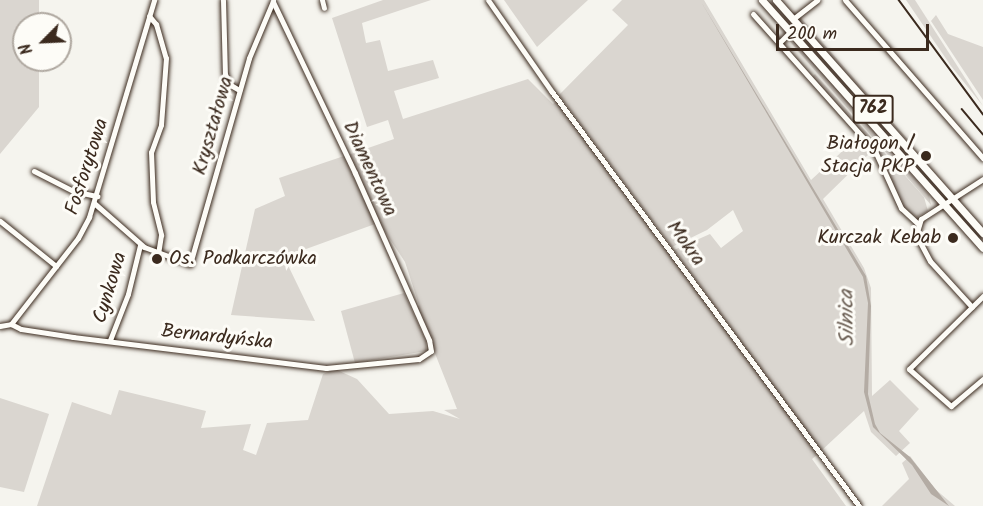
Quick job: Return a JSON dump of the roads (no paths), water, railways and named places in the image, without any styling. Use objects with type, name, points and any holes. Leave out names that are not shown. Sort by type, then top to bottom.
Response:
[{"type":"main road","name":"762","points":[[762,0],[983,248]]},
{"type":"main road","name":"762","points":[[776,0],[983,233]]},
{"type":"street","points":[[146,0],[153,2]]},
{"type":"street","points":[[223,0],[225,74],[229,84],[239,90]]},
{"type":"street","points":[[322,0],[324,9]]},
{"type":"street","name":"Mokra","points":[[488,0],[552,92],[859,506]]},
{"type":"street","points":[[792,19],[817,0]]},
{"type":"street","points":[[845,0],[983,158]]},
{"type":"street","name":"Kryształowa","points":[[158,253],[190,264],[239,90],[259,30],[273,1]]},
{"type":"street","name":"Diamentowa","points":[[273,1],[355,174],[429,340],[431,351]]},
{"type":"street","name":"Fosforytowa","points":[[11,324],[80,235],[94,203],[153,2]]},
{"type":"street","points":[[753,14],[875,151],[901,208],[918,224]]},
{"type":"street","points":[[94,203],[140,245],[158,253],[161,235],[153,202],[151,152],[162,120],[166,58],[156,24],[149,16]]},
{"type":"street","points":[[779,43],[790,32]]},
{"type":"street","points":[[34,171],[73,191],[96,196]]},
{"type":"street","points":[[972,307],[917,243],[918,224],[952,198],[983,179]]},
{"type":"street","points":[[0,221],[56,266]]},
{"type":"street","name":"Cynkowa","points":[[110,340],[128,294],[140,245]]},
{"type":"street","points":[[983,296],[909,369],[951,406],[983,379]]},
{"type":"street","name":"Bernardyńska","points":[[0,326],[11,324],[21,329],[326,368],[419,359],[431,351]]},
{"type":"railway","points":[[899,0],[983,114]]},
{"type":"railway","points":[[962,109],[983,134]]},
{"type":"place","name":"Białogon / Stacja PKP","points":[[926,156]]},
{"type":"place","name":"Kurczak Kebab","points":[[953,238]]},
{"type":"place","name":"Os. Podkarczówka","points":[[157,259]]},
{"type":"water label","name":"Silnica","points":[[848,318]]}]
